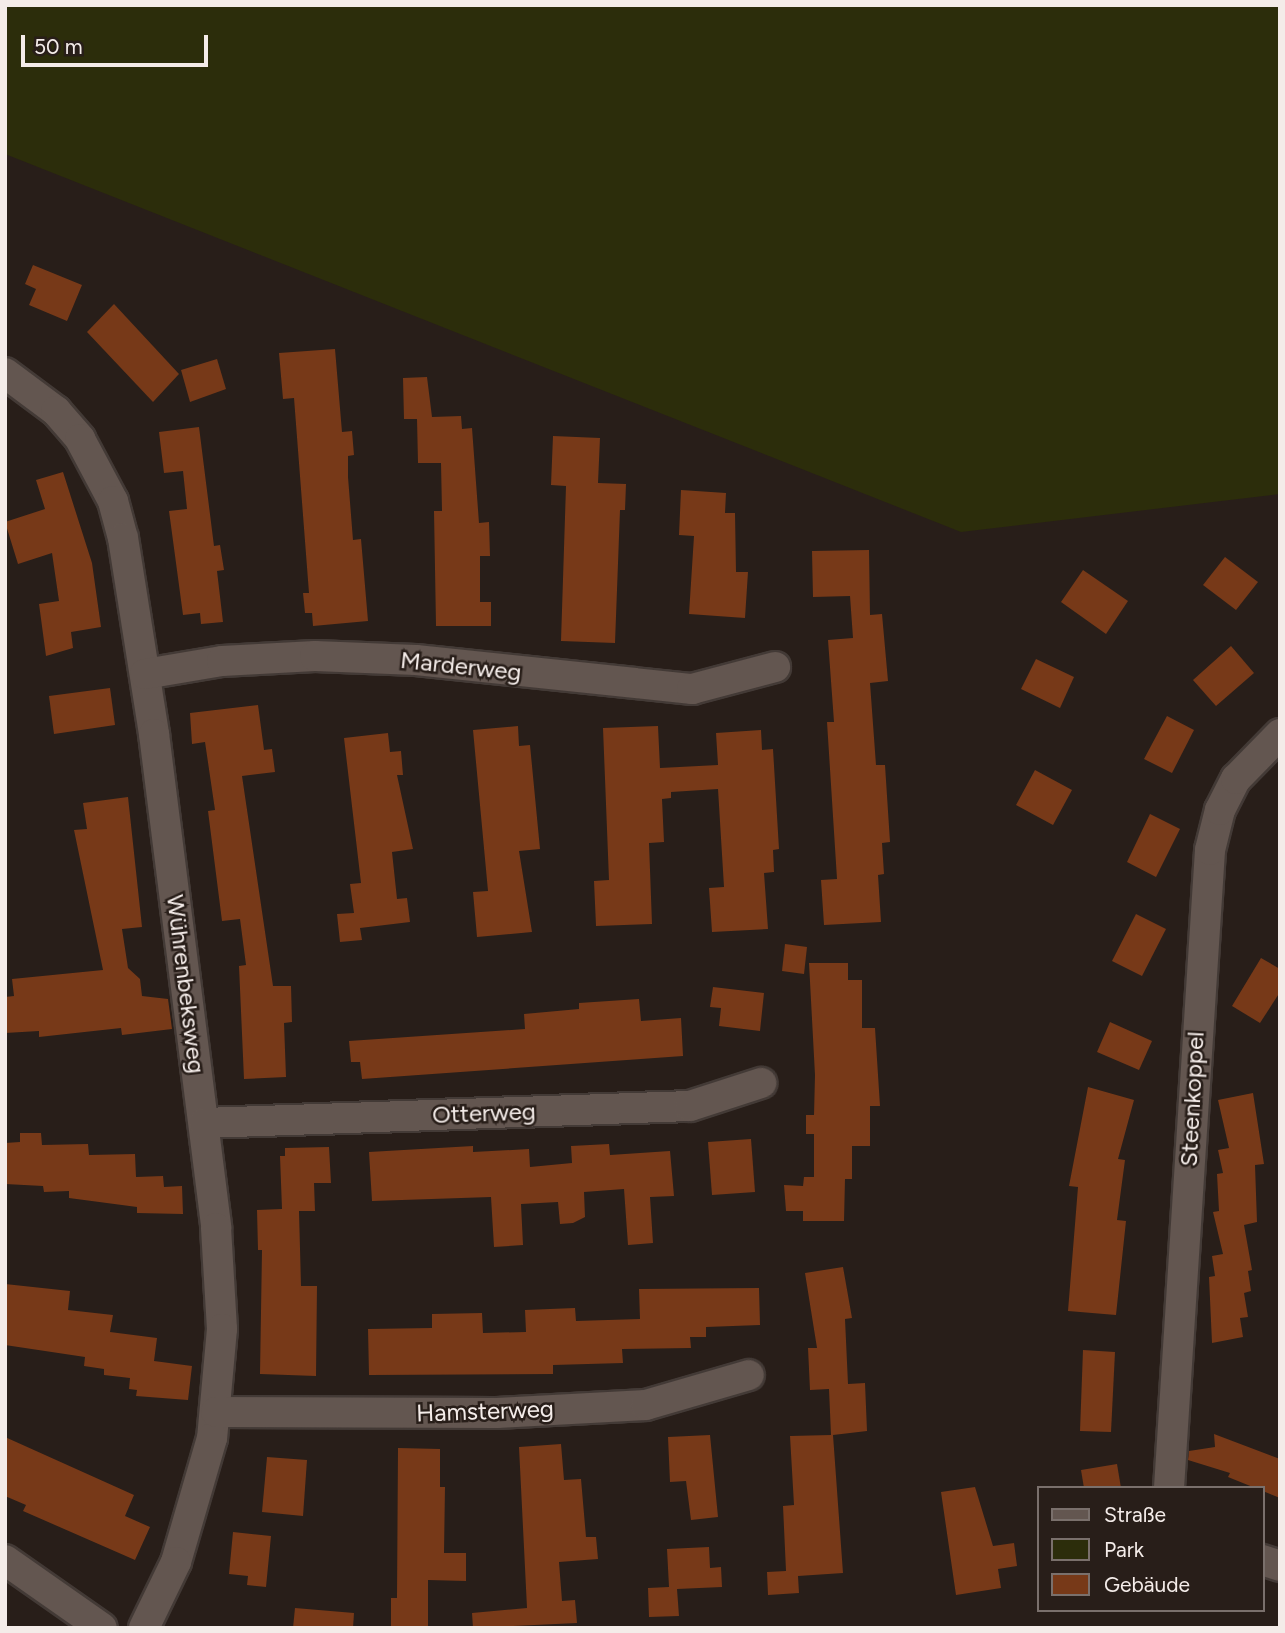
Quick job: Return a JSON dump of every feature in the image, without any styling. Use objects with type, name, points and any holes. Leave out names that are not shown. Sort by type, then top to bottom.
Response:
[{"type":"street","name":"Wührenbeksweg","points":[[5,373],[56,411],[80,439],[109,491],[123,538],[145,674],[204,1122],[220,1278],[216,1412],[196,1506],[176,1562],[144,1628]]},
{"type":"street","name":"Marderweg","points":[[145,674],[222,661],[315,656],[416,660],[692,689],[775,667]]},
{"type":"street","name":"Steenkoppel","points":[[1170,1486],[1210,849],[1220,810],[1236,779],[1280,734]]},
{"type":"street","name":"Otterweg","points":[[204,1122],[690,1106],[761,1083]]},
{"type":"street","name":"Hamsterweg","points":[[216,1412],[498,1413],[646,1405],[749,1375]]},
{"type":"street","points":[[5,1560],[102,1628]]},
{"type":"green space","points":[[5,5],[1280,5],[1280,494],[961,532],[5,154]]},
{"type":"building","points":[[33,265],[82,285],[67,321],[29,305],[36,289],[25,284]]},
{"type":"building","points":[[114,304],[179,374],[153,402],[87,332]]},
{"type":"building","points":[[335,349],[342,432],[352,431],[354,455],[348,456],[348,477],[353,540],[361,539],[368,621],[313,626],[312,613],[305,613],[303,593],[309,593],[294,398],[283,399],[279,353]]},
{"type":"building","points":[[217,359],[226,389],[190,402],[181,370]]},
{"type":"building","points":[[427,377],[432,417],[461,416],[462,429],[472,428],[479,523],[489,522],[490,556],[480,556],[480,602],[491,602],[491,626],[436,626],[434,511],[442,511],[441,463],[418,463],[417,419],[404,419],[403,378]]},
{"type":"building","points":[[199,427],[214,546],[220,545],[224,570],[217,571],[223,622],[201,624],[200,613],[183,615],[169,511],[187,509],[183,471],[164,473],[159,432]]},
{"type":"building","points":[[553,436],[600,438],[598,483],[626,484],[625,510],[620,510],[615,643],[561,641],[566,486],[551,485]]},
{"type":"building","points":[[63,472],[92,563],[101,627],[71,632],[73,648],[46,656],[39,604],[59,601],[52,553],[18,564],[5,522],[45,509],[36,480]]},
{"type":"building","points":[[681,490],[726,493],[725,513],[735,513],[736,572],[748,572],[745,618],[689,614],[694,536],[679,535]]},
{"type":"building","points":[[869,550],[870,615],[882,614],[888,681],[870,683],[876,765],[885,765],[890,842],[882,843],[884,874],[878,875],[881,922],[824,925],[821,880],[837,879],[827,722],[834,722],[828,640],[853,638],[850,596],[813,597],[812,551]]},
{"type":"building","points":[[1225,557],[1258,582],[1236,610],[1203,585]]},
{"type":"building","points":[[1083,570],[1128,601],[1106,634],[1061,602]]},
{"type":"building","points":[[1231,646],[1254,673],[1216,706],[1193,680]]},
{"type":"building","points":[[1036,659],[1074,677],[1060,708],[1021,689]]},
{"type":"building","points":[[110,688],[115,725],[54,734],[49,696]]},
{"type":"building","points":[[258,705],[264,750],[272,749],[275,772],[242,776],[273,986],[291,986],[292,1022],[284,1023],[286,1077],[244,1079],[239,966],[246,965],[240,919],[222,921],[208,811],[215,810],[205,742],[192,744],[190,713]]},
{"type":"building","points":[[1167,716],[1194,730],[1172,773],[1144,759]]},
{"type":"building","points":[[518,726],[519,746],[530,745],[540,849],[519,851],[532,932],[477,937],[473,892],[488,891],[473,730]]},
{"type":"building","points":[[658,726],[660,768],[718,765],[716,733],[761,730],[762,750],[773,749],[779,849],[773,850],[774,872],[764,873],[768,929],[712,932],[709,888],[724,887],[718,789],[671,792],[671,798],[662,799],[664,842],[649,843],[652,924],[596,926],[594,881],[609,880],[603,728]]},
{"type":"building","points":[[388,733],[390,752],[401,751],[403,775],[397,775],[413,849],[392,852],[397,899],[407,898],[410,922],[360,928],[362,940],[340,942],[337,914],[354,913],[350,884],[361,883],[344,738]]},
{"type":"building","points":[[1035,770],[1072,790],[1053,825],[1016,805]]},
{"type":"building","points":[[128,797],[142,927],[122,929],[128,968],[140,979],[142,996],[168,999],[172,1029],[122,1035],[121,1028],[39,1037],[39,1031],[5,1033],[5,997],[14,996],[12,979],[103,970],[74,830],[87,829],[83,803]]},
{"type":"building","points":[[1150,814],[1180,829],[1156,877],[1127,862]]},
{"type":"building","points":[[1136,914],[1166,929],[1142,976],[1112,961]]},
{"type":"building","points":[[785,944],[807,947],[804,974],[782,971]]},
{"type":"building","points":[[1261,958],[1280,969],[1280,992],[1260,1023],[1232,1006]]},
{"type":"building","points":[[809,963],[848,963],[848,980],[862,980],[862,1028],[875,1028],[880,1106],[870,1106],[870,1146],[852,1146],[852,1179],[845,1179],[844,1221],[803,1221],[803,1211],[786,1211],[784,1185],[803,1186],[804,1177],[814,1177],[814,1134],[806,1134],[806,1115],[814,1115],[815,1075]]},
{"type":"building","points":[[713,987],[764,993],[760,1031],[719,1026],[721,1008],[710,1007]]},
{"type":"building","points":[[639,999],[641,1021],[681,1018],[683,1056],[362,1079],[360,1062],[351,1062],[349,1041],[525,1029],[524,1014],[579,1009],[579,1003]]},
{"type":"building","points":[[1110,1022],[1152,1041],[1139,1070],[1097,1052]]},
{"type":"building","points":[[1088,1087],[1134,1100],[1118,1159],[1125,1160],[1117,1220],[1126,1221],[1116,1315],[1068,1311],[1078,1187],[1069,1186]]},
{"type":"building","points":[[1253,1093],[1264,1164],[1255,1165],[1257,1222],[1244,1225],[1252,1270],[1248,1271],[1251,1291],[1244,1293],[1248,1317],[1240,1318],[1243,1337],[1212,1343],[1209,1277],[1215,1276],[1212,1256],[1223,1254],[1213,1212],[1219,1211],[1217,1174],[1223,1173],[1218,1150],[1229,1148],[1218,1100]]},
{"type":"building","points":[[20,1133],[41,1133],[42,1145],[88,1144],[89,1155],[135,1154],[136,1177],[163,1176],[164,1187],[182,1186],[183,1214],[137,1213],[137,1207],[69,1198],[69,1191],[44,1192],[43,1186],[5,1184],[5,1143],[20,1142]]},
{"type":"building","points":[[751,1139],[755,1192],[712,1195],[708,1142]]},
{"type":"building","points":[[609,1144],[610,1155],[670,1151],[674,1196],[650,1197],[653,1243],[628,1245],[624,1189],[584,1192],[585,1217],[573,1223],[560,1224],[558,1202],[521,1204],[523,1245],[494,1247],[491,1197],[372,1201],[369,1152],[473,1146],[473,1152],[529,1149],[530,1167],[572,1163],[571,1146]]},
{"type":"building","points":[[329,1147],[331,1183],[314,1183],[315,1211],[299,1211],[301,1286],[317,1286],[316,1376],[260,1374],[262,1250],[258,1250],[257,1210],[282,1209],[280,1156],[285,1156],[285,1148]]},
{"type":"building","points":[[843,1267],[852,1318],[845,1319],[848,1384],[865,1383],[867,1431],[833,1435],[843,1573],[798,1576],[799,1593],[768,1595],[767,1572],[786,1571],[783,1506],[794,1505],[790,1436],[831,1435],[829,1389],[810,1390],[808,1348],[817,1348],[805,1273]]},
{"type":"building","points":[[5,1284],[70,1291],[68,1310],[113,1315],[110,1332],[157,1338],[154,1361],[192,1366],[188,1400],[136,1396],[137,1390],[129,1389],[130,1378],[104,1375],[104,1369],[84,1366],[85,1357],[5,1345]]},
{"type":"building","points":[[759,1288],[760,1325],[706,1327],[706,1337],[690,1337],[691,1348],[622,1349],[623,1363],[553,1365],[553,1374],[369,1375],[368,1329],[432,1328],[432,1314],[482,1313],[483,1333],[526,1332],[525,1310],[575,1308],[576,1321],[640,1319],[639,1289]]},
{"type":"building","points":[[1083,1350],[1115,1352],[1111,1432],[1080,1431]]},
{"type":"building","points":[[1214,1434],[1280,1459],[1280,1498],[1264,1492],[1264,1486],[1250,1486],[1228,1477],[1230,1473],[1188,1460],[1189,1451],[1215,1447]]},
{"type":"building","points":[[710,1435],[718,1517],[691,1520],[686,1481],[670,1482],[668,1437]]},
{"type":"building","points":[[5,1437],[134,1495],[125,1516],[150,1527],[135,1560],[23,1511],[26,1505],[5,1496]]},
{"type":"building","points":[[561,1444],[564,1480],[581,1479],[586,1537],[596,1537],[598,1559],[559,1562],[562,1601],[575,1600],[577,1623],[473,1628],[472,1613],[527,1608],[519,1447]]},
{"type":"building","points":[[398,1448],[440,1449],[440,1487],[445,1487],[444,1553],[466,1553],[466,1581],[428,1580],[428,1628],[391,1628],[391,1598],[397,1598]]},
{"type":"building","points":[[267,1457],[307,1460],[303,1516],[262,1512]]},
{"type":"building","points":[[1117,1464],[1121,1486],[1084,1486],[1081,1470]]},
{"type":"building","points":[[975,1487],[993,1546],[1014,1543],[1017,1566],[998,1569],[1001,1588],[956,1595],[941,1492]]},
{"type":"building","points":[[233,1532],[271,1536],[266,1587],[247,1585],[248,1576],[229,1574]]},
{"type":"building","points":[[709,1547],[710,1568],[721,1567],[722,1587],[677,1589],[679,1616],[649,1617],[648,1588],[669,1587],[667,1549]]},
{"type":"building","points":[[295,1608],[354,1613],[353,1628],[293,1628]]}]
